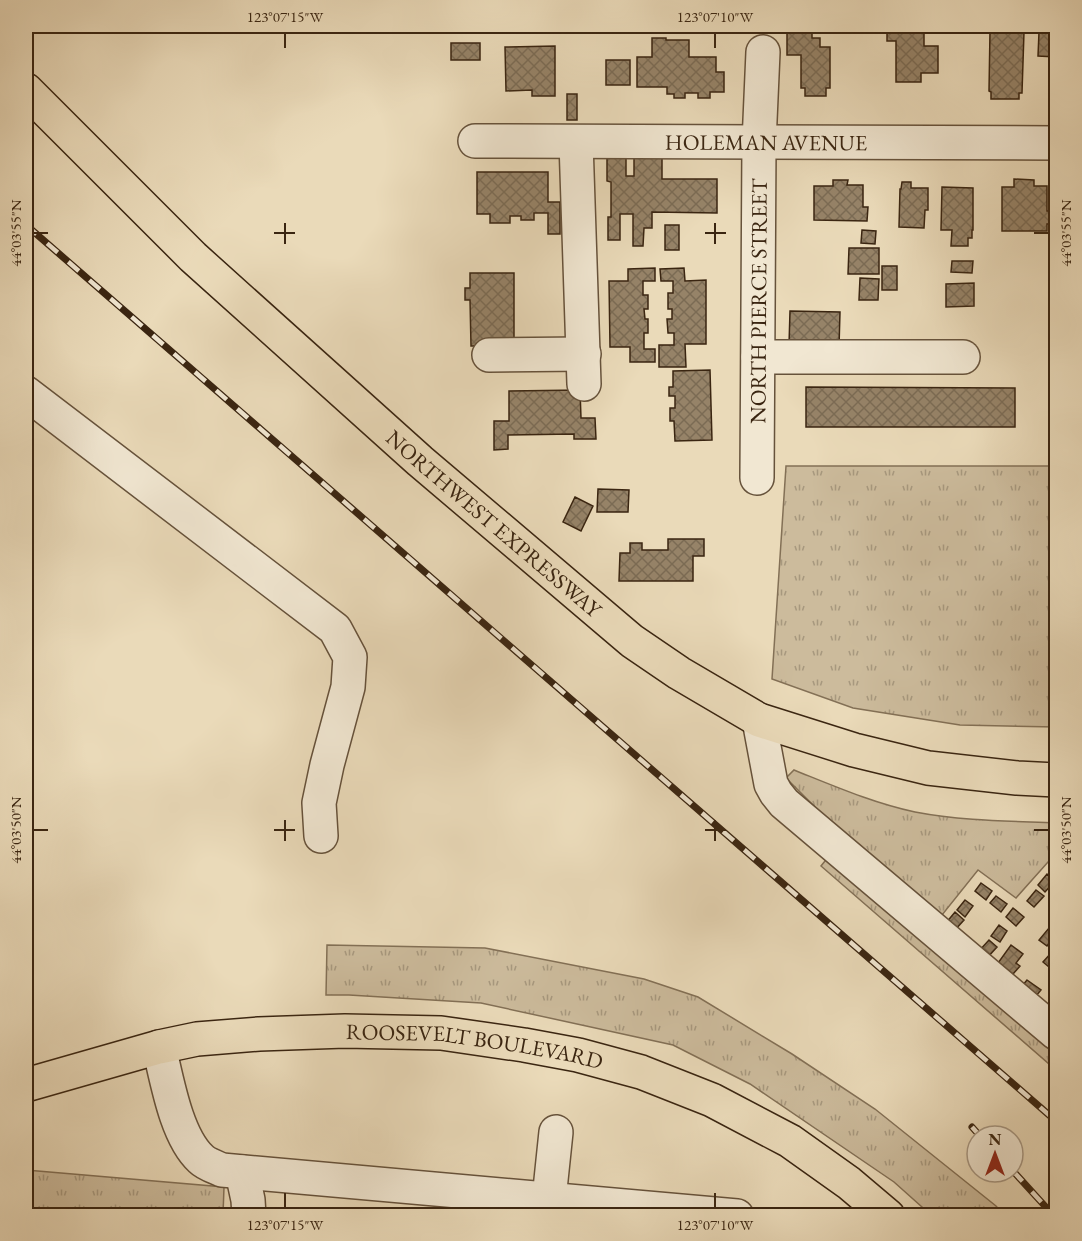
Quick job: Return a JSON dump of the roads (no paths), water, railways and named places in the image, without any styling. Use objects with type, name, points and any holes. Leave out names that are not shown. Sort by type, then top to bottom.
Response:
[{"type":"main road","name":"NORTHWEST EXPRESSWAY","points":[[26,90],[193,257],[420,461],[632,641],[679,673],[759,720],[854,750],[928,768],[1056,780]]},
{"type":"main road","name":"ROOSEVELT BOULEVARD","points":[[26,1085],[159,1047],[197,1039],[356,1031],[441,1033],[525,1045],[578,1055],[641,1072],[712,1100],[790,1141],[849,1183],[888,1215]]},
{"type":"street","name":"NORTH PIERCE STREET","points":[[758,478],[759,143],[763,52]]},
{"type":"street","name":"HOLEMAN AVENUE","points":[[475,141],[1056,143]]},
{"type":"street","points":[[489,355],[584,369],[576,142]]},
{"type":"street","points":[[758,357],[963,357]]},
{"type":"street","points":[[26,393],[335,629],[350,657],[349,677],[319,803],[321,836]]},
{"type":"street","points":[[759,720],[771,784],[784,803],[1056,1034]]},
{"type":"street","points":[[159,1047],[179,1123],[189,1146],[203,1161],[222,1170],[549,1207],[727,1215]]},
{"type":"street","points":[[549,1207],[556,1132]]},
{"type":"street","points":[[242,1172],[249,1215]]},
{"type":"railway","points":[[26,225],[1056,1121]]},
{"type":"railway","points":[[1025,1184],[1054,1216]]}]
